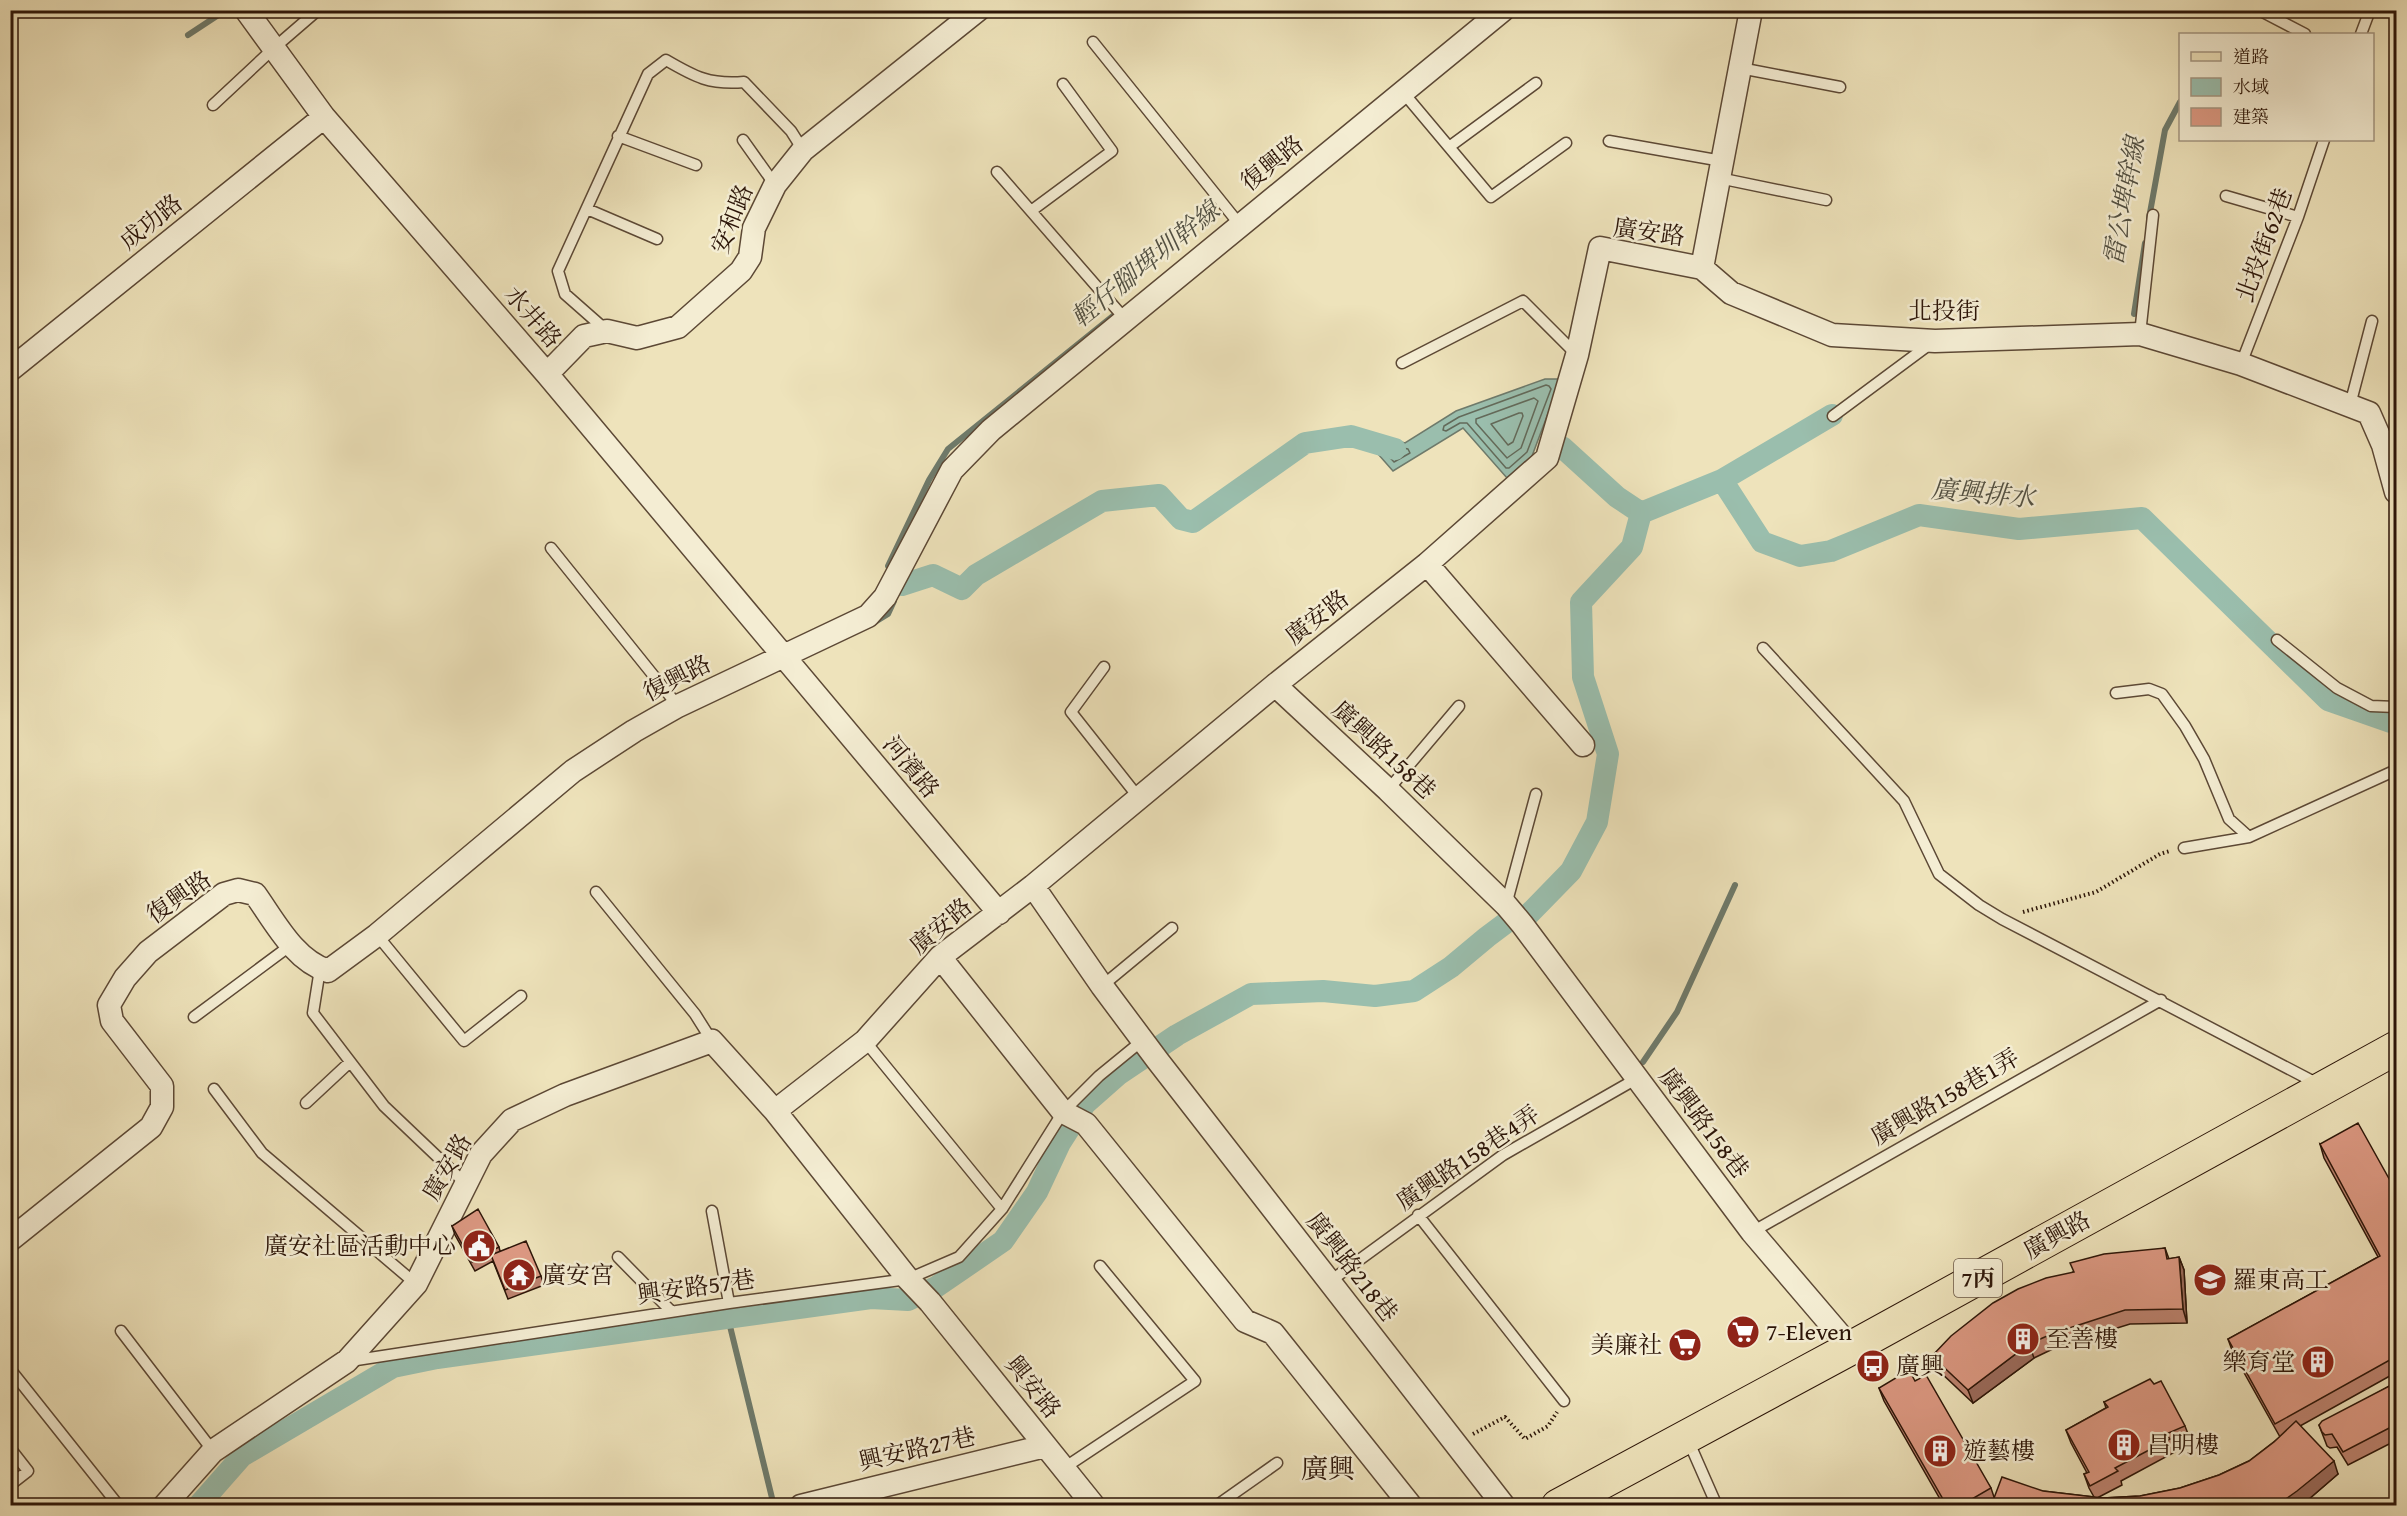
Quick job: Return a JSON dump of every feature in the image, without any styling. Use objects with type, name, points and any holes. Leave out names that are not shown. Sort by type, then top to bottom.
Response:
[{"type":"main road","name":"廣興路","points":[[1558,1506],[2397,1048]]},
{"type":"street","name":"水井路","points":[[246,10],[324,117],[547,374],[782,656]]},
{"type":"street","name":"安和路","points":[[607,331],[637,338],[678,327],[741,271],[750,257],[754,228],[775,185],[803,150],[978,10]]},
{"type":"street","points":[[1702,268],[1751,10]]},
{"type":"street","name":"復興路","points":[[10,1240],[151,1126],[162,1107],[162,1086],[112,1021],[109,1005],[125,978],[148,952],[224,894],[238,890],[255,894],[291,945],[320,969],[328,972],[376,935],[573,771],[634,731],[678,706],[868,616],[885,597],[951,470],[991,430],[1500,13]]},
{"type":"street","name":"成功路","points":[[10,370],[324,117]]},
{"type":"street","name":"廣安路","points":[[775,1111],[866,1041],[940,957],[1033,886],[1275,685],[1427,564],[1547,458],[1577,355],[1600,248],[1702,268]]},
{"type":"street","name":"北投街","points":[[1702,268],[1731,293],[1832,335],[1935,340],[2140,334],[2241,364],[2368,413],[2390,449],[2397,492]]},
{"type":"street","points":[[547,374],[584,336],[607,331]]},
{"type":"street","points":[[1427,564],[1583,745]]},
{"type":"street","name":"河濱路","points":[[782,656],[999,913]]},
{"type":"street","name":"廣興路158巷","points":[[1275,685],[1388,790],[1506,905],[1752,1232],[1851,1348]]},
{"type":"street","points":[[1033,886],[1102,986],[1143,1040]]},
{"type":"street","points":[[940,957],[1063,1112],[1086,1124],[1245,1321],[1273,1333],[1411,1506]]},
{"type":"street","name":"廣興路218巷","points":[[1143,1040],[1504,1506]]},
{"type":"street","points":[[712,1041],[775,1111],[908,1279]]},
{"type":"street","name":"廣安路","points":[[164,1506],[213,1451],[347,1361],[416,1284],[481,1154],[512,1120],[565,1095],[712,1041]]},
{"type":"street","name":"興安路","points":[[908,1279],[930,1302],[1094,1506]]},
{"type":"street","name":"興安路27巷","points":[[801,1506],[1045,1446]]},
{"type":"lane","points":[[213,105],[318,10]]},
{"type":"lane","points":[[2259,10],[2303,33]]},
{"type":"lane","points":[[2361,33],[2370,10]]},
{"type":"lane","points":[[1093,42],[1240,225]]},
{"type":"lane","points":[[607,331],[565,294],[558,272],[648,74],[666,60],[698,79],[722,84],[744,82],[791,131],[803,150]]},
{"type":"lane","points":[[1740,68],[1840,87]]},
{"type":"lane","points":[[1449,147],[1536,83]]},
{"type":"lane","points":[[1031,211],[1112,151],[1063,84]]},
{"type":"lane","points":[[1402,91],[1491,197],[1566,143]]},
{"type":"lane","points":[[618,136],[696,165]]},
{"type":"lane","points":[[743,140],[775,185]]},
{"type":"lane","points":[[1609,141],[1826,200]]},
{"type":"lane","name":"北投街62巷","points":[[2241,364],[2298,217],[2324,141]]},
{"type":"lane","points":[[998,172],[1125,320]]},
{"type":"lane","points":[[2226,196],[2298,217]]},
{"type":"lane","points":[[587,209],[657,239]]},
{"type":"lane","points":[[2140,334],[2153,215]]},
{"type":"lane","points":[[1402,363],[1523,301],[1577,355]]},
{"type":"lane","points":[[2350,405],[2372,321]]},
{"type":"lane","points":[[1833,416],[1935,340]]},
{"type":"lane","points":[[551,548],[678,706]]},
{"type":"lane","points":[[2277,640],[2337,688],[2372,706],[2397,706]]},
{"type":"lane","points":[[1763,648],[1904,801],[1939,874],[1979,905],[2002,918],[2325,1087]]},
{"type":"lane","points":[[1104,667],[1071,712],[1139,798]]},
{"type":"lane","points":[[2116,693],[2149,689],[2162,694],[2185,726],[2204,759],[2229,819],[2250,837]]},
{"type":"lane","points":[[1388,790],[1459,706]]},
{"type":"lane","points":[[2184,848],[2250,837],[2397,770]]},
{"type":"lane","points":[[1506,905],[1536,794]]},
{"type":"lane","points":[[596,892],[695,1014],[712,1041]]},
{"type":"lane","points":[[1102,986],[1172,928]]},
{"type":"lane","points":[[376,935],[464,1041],[521,996]]},
{"type":"lane","points":[[194,1017],[291,945]]},
{"type":"lane","points":[[320,969],[313,1013],[384,1106],[466,1184]]},
{"type":"lane","name":"廣興路158巷1弄","points":[[1752,1232],[2161,1000]]},
{"type":"lane","name":"興安路57巷","points":[[347,1361],[671,1311],[908,1279],[959,1257],[1002,1209],[1063,1112],[1099,1076],[1143,1040]]},
{"type":"lane","points":[[866,1041],[1002,1209]]},
{"type":"lane","points":[[306,1103],[350,1062]]},
{"type":"lane","name":"廣興路158巷4弄","points":[[1329,1282],[1503,1155],[1636,1079]]},
{"type":"lane","points":[[214,1089],[262,1153],[416,1284]]},
{"type":"lane","points":[[712,1210],[729,1303]]},
{"type":"lane","points":[[1418,1215],[1564,1401]]},
{"type":"lane","points":[[618,1257],[671,1311]]},
{"type":"lane","points":[[1064,1468],[1195,1381],[1100,1266]]},
{"type":"lane","points":[[121,1330],[213,1451]]},
{"type":"lane","points":[[10,1369],[119,1506]]},
{"type":"lane","points":[[1687,1437],[1717,1506]]},
{"type":"lane","points":[[10,1448],[28,1471],[10,1485]]},
{"type":"lane","points":[[1216,1506],[1277,1463]]},
{"type":"path","points":[[2002,918],[2096,892],[2160,854],[2184,848]]},
{"type":"path","points":[[1456,1443],[1505,1417],[1525,1439],[1548,1426],[1564,1401]]},
{"type":"water","points":[[1545,379],[1561,379],[1532,456],[1507,478],[1463,428],[1393,471],[1356,429],[1405,443],[1456,411]]},
{"type":"building","name":"樂育堂","points":[[2358,1123],[2397,1193],[2397,1356],[2275,1424],[2228,1339],[2380,1256],[2320,1144]]},
{"type":"building","name":"廣安社區活動中心","points":[[478,1209],[499,1247],[472,1262],[452,1226]]},
{"type":"building","name":"廣安宮","points":[[526,1241],[541,1276],[505,1290],[491,1255]]},
{"type":"building","name":"至善樓","points":[[2165,1248],[2167,1259],[2179,1257],[2183,1309],[2125,1310],[2054,1333],[2029,1344],[1968,1390],[1932,1356],[1951,1336],[1993,1303],[2018,1289],[2046,1278],[2074,1272],[2070,1263],[2104,1254]]},
{"type":"building","name":"遊藝樓","points":[[1909,1370],[1915,1381],[1926,1375],[1991,1488],[1960,1506],[1947,1506],[1879,1388]]},
{"type":"building","name":"昌明樓","points":[[2150,1379],[2154,1384],[2161,1381],[2185,1426],[2166,1434],[2170,1439],[2115,1468],[2118,1471],[2090,1486],[2084,1474],[2089,1472],[2066,1430],[2108,1407],[2104,1402]]},
{"type":"building","points":[[2397,1382],[2397,1424],[2343,1452],[2332,1434],[2325,1435],[2322,1432],[2319,1425],[2322,1421]]},
{"type":"building","points":[[2296,1421],[2334,1461],[2276,1506],[1991,1506],[2002,1477],[2043,1491],[2103,1498],[2140,1496],[2180,1488],[2219,1475],[2249,1461]]},
{"type":"waterway","points":[[188,35],[226,10]]},
{"type":"waterway","name":"雷公埤幹線","points":[[2149,218],[2165,130],[2179,104]]},
{"type":"waterway","name":"雷公埤幹線","points":[[2134,314],[2145,243]]},
{"type":"waterway","name":"輕仔腳埤圳幹線","points":[[892,572],[888,566],[929,480],[948,449],[1119,311]]},
{"type":"waterway","name":"雷公埤幹線","points":[[1722,480],[1832,415]]},
{"type":"waterway","points":[[902,585],[933,575],[962,589],[976,575],[1102,501],[1159,495],[1181,519],[1193,522],[1305,443],[1351,436],[1395,449]]},
{"type":"waterway","name":"廣興排水","points":[[1562,447],[1617,497],[1641,513]]},
{"type":"waterway","name":"廣興排水","points":[[1641,513],[1722,480],[1762,542],[1800,556],[1831,551],[1919,515],[2019,529],[2142,518],[2328,700],[2391,722],[2396,721]]},
{"type":"waterway","points":[[198,1506],[242,1456],[393,1367],[437,1358],[871,1298],[908,1300],[936,1287],[1003,1241],[1037,1192],[1060,1143],[1085,1104],[1119,1074],[1177,1035],[1251,994],[1323,991],[1375,996],[1414,991],[1451,967],[1507,922],[1529,914],[1571,871],[1597,822],[1608,754],[1583,677],[1581,602],[1632,547],[1641,513]]},
{"type":"waterway","points":[[875,622],[888,614],[894,601]]},
{"type":"waterway","points":[[1643,1062],[1677,1012],[1735,885]]},
{"type":"waterway","points":[[728,1318],[773,1502]]},
{"type":"place","name":"廣安社區活動中心","points":[[479,1246]]},
{"type":"place","name":"廣安宮","points":[[519,1275]]},
{"type":"place","name":"羅東高工","points":[[2210,1280]]},
{"type":"place","name":"7-Eleven","points":[[1743,1332]]},
{"type":"place","name":"至善樓","points":[[2023,1339]]},
{"type":"place","name":"美廉社","points":[[1685,1345]]},
{"type":"place","name":"樂育堂","points":[[2318,1362]]},
{"type":"place","name":"廣興","points":[[1873,1366]]},
{"type":"place","name":"昌明樓","points":[[2124,1445]]},
{"type":"place","name":"遊藝樓","points":[[1940,1451]]},
{"type":"district","name":"廣興","points":[[1328,1469]]}]
